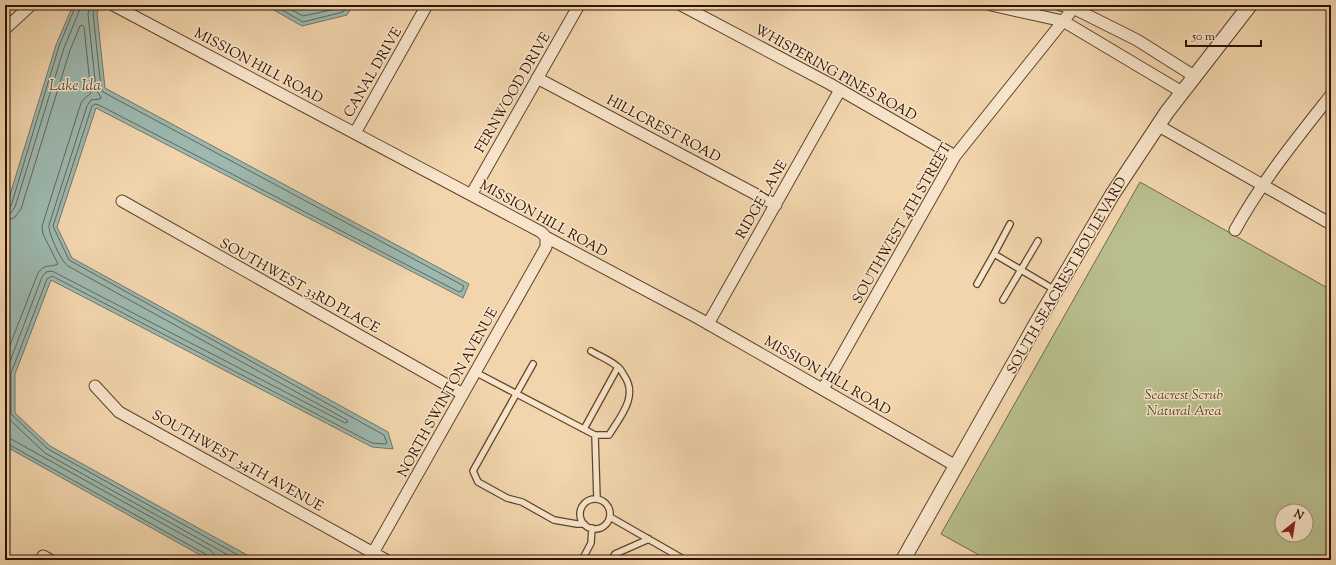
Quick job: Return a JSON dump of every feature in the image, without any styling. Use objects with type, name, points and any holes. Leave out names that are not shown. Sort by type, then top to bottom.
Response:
[{"type":"street","points":[[5,28],[31,5]]},
{"type":"street","name":"MISSION HILL ROAD","points":[[113,5],[541,232],[546,237],[708,324],[956,466]]},
{"type":"street","name":"CANAL DRIVE","points":[[354,133],[427,5]]},
{"type":"street","name":"FERNWOOD DRIVE","points":[[471,195],[579,5]]},
{"type":"street","name":"WHISPERING PINES ROAD","points":[[681,5],[840,90],[955,156]]},
{"type":"street","points":[[991,5],[1063,21],[1182,92]]},
{"type":"street","points":[[1060,5],[1074,7],[1137,40],[1194,76]]},
{"type":"street","name":"SOUTH SEACREST BOULEVARD","points":[[903,560],[1056,290],[1112,195],[1157,125],[1250,5]]},
{"type":"street","name":"SOUTHWEST 4TH STREET","points":[[823,389],[955,156],[1074,7]]},
{"type":"street","name":"HILLCREST ROAD","points":[[537,78],[776,205]]},
{"type":"street","name":"RIDGE LANE","points":[[708,324],[840,90]]},
{"type":"street","points":[[1235,230],[1262,185],[1296,138],[1331,95]]},
{"type":"street","points":[[1157,125],[1331,224]]},
{"type":"street","name":"SOUTHWEST 33RD PLACE","points":[[122,201],[463,394]]},
{"type":"street","name":"NORTH SWINTON AVENUE","points":[[371,556],[546,248],[546,237]]},
{"type":"street","name":"SOUTHWEST 34TH AVENUE","points":[[95,386],[119,412],[371,556],[386,560]]},
{"type":"lane","points":[[977,284],[1010,224]]},
{"type":"lane","points":[[1003,300],[1038,241]]},
{"type":"lane","points":[[994,254],[1056,290]]},
{"type":"lane","points":[[475,372],[595,435],[609,435],[629,402],[630,387],[618,367],[591,351]]},
{"type":"lane","points":[[533,364],[473,471],[478,482],[507,498],[522,502],[554,520],[584,524],[592,528],[601,527],[610,517],[606,503],[598,499],[588,500],[582,506],[580,515],[584,524]]},
{"type":"lane","points":[[584,429],[618,367]]},
{"type":"lane","points":[[595,435],[598,499]]},
{"type":"lane","points":[[610,517],[685,560]]},
{"type":"lane","points":[[582,560],[592,542],[592,528]]},
{"type":"lane","points":[[612,560],[615,554],[649,539]]},
{"type":"green space","name":"Seacrest Scrub Natural Area","points":[[1140,182],[1331,290],[1331,560],[988,560],[941,534]]},
{"type":"water","name":"Lake Ida","points":[[73,5],[101,5],[97,13],[105,88],[469,284],[463,298],[96,108],[57,227],[72,258],[388,432],[393,449],[372,447],[51,280],[15,374],[15,413],[50,446],[256,560],[209,560],[5,446],[5,211],[56,45]]},
{"type":"water","points":[[265,5],[353,5],[347,15],[302,26]]}]
